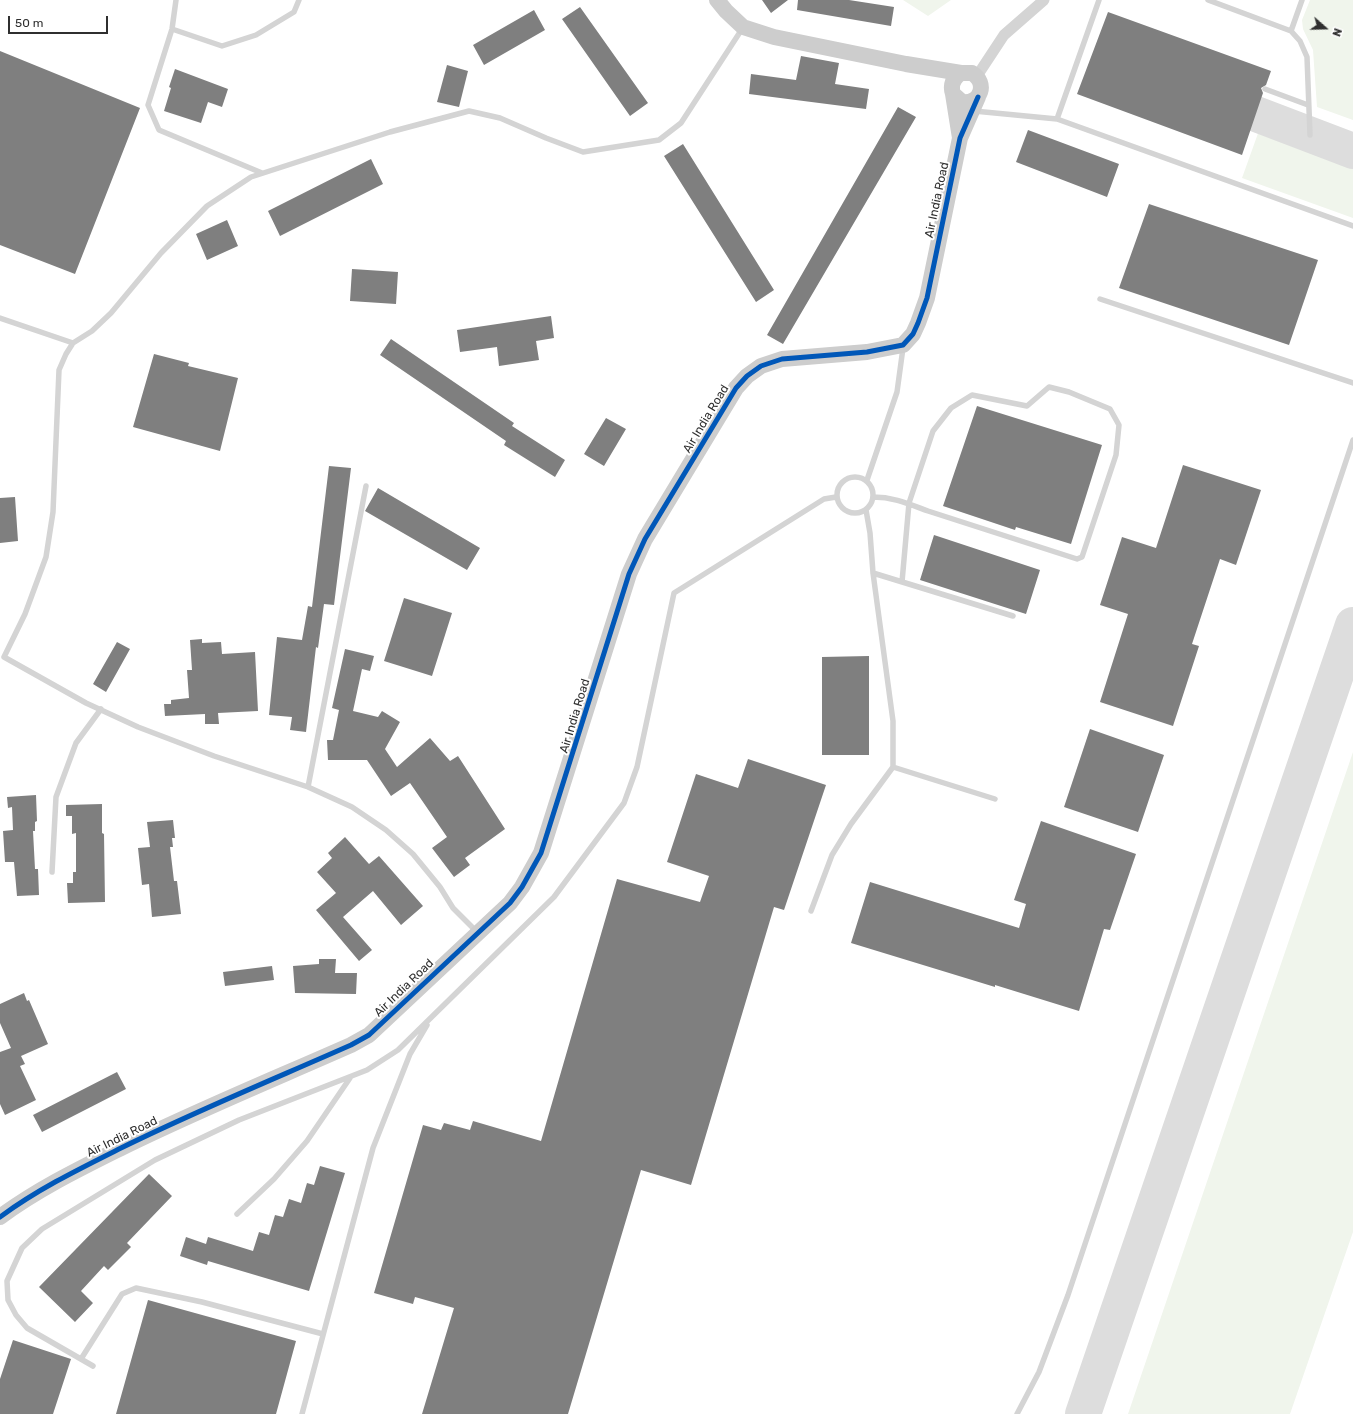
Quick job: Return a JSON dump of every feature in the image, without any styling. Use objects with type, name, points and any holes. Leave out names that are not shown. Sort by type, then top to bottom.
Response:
[{"type":"street","points":[[717,0],[743,27],[774,37],[906,64],[961,73],[972,73],[977,76],[1004,35],[1044,0]]},
{"type":"street","points":[[906,64],[952,91],[962,102],[971,102],[975,104]]},
{"type":"street","points":[[952,91],[954,79],[961,73]]},
{"type":"street","name":"Air India Road","points":[[0,1217],[25,1199],[116,1151],[192,1114],[351,1045],[369,1035],[477,932],[510,903],[522,887],[541,853],[630,574],[645,539],[736,388],[747,376],[761,366],[782,359],[867,352],[903,345],[912,334],[918,323],[927,298],[960,138],[980,93],[981,84],[977,76]]},
{"type":"street","name":"Air India Road","points":[[952,91],[960,138]]},
{"type":"lane","points":[[176,0],[172,29],[148,105],[159,130],[262,173]]},
{"type":"lane","points":[[172,29],[222,46],[256,35],[294,12],[300,0]]},
{"type":"lane","points":[[1057,119],[1099,0]]},
{"type":"lane","points":[[1208,0],[1291,31],[1300,41],[1307,57],[1310,135]]},
{"type":"lane","points":[[1291,31],[1302,0]]},
{"type":"lane","points":[[477,932],[453,908],[440,887],[413,854],[386,830],[352,807],[308,787],[214,756],[138,727],[2,659],[25,614],[46,557],[53,512],[59,370],[73,343],[92,331],[111,313],[161,253],[207,206],[251,177],[390,132],[469,111],[500,118],[583,152],[659,140],[681,123],[743,27]]},
{"type":"lane","points":[[1265,89],[1308,105]]},
{"type":"lane","points":[[975,104],[1057,119],[1353,226]]},
{"type":"lane","points":[[1100,299],[1353,383]]},
{"type":"lane","points":[[0,318],[73,343]]},
{"type":"lane","points":[[867,480],[896,392],[903,345]]},
{"type":"lane","points":[[873,497],[890,497],[909,503],[1077,559],[1082,557],[1116,455],[1119,425],[1110,409],[1069,392],[1049,387],[1027,406],[972,395],[951,408],[934,431],[909,503],[902,582]]},
{"type":"lane","points":[[1017,1414],[1039,1372],[1068,1295],[1353,440]]},
{"type":"lane","points":[[853,476],[861,477],[867,480],[873,489],[873,497],[866,510],[858,513],[848,512],[838,504],[836,497],[839,485],[847,478],[853,476]]},
{"type":"lane","points":[[308,787],[366,486]]},
{"type":"lane","points":[[93,1366],[27,1328],[16,1315],[8,1300],[7,1281],[22,1248],[42,1229],[156,1160],[239,1120],[367,1070],[398,1050],[554,898],[624,803],[637,767],[674,593],[824,499],[836,497]]},
{"type":"lane","points":[[811,911],[832,855],[851,824],[893,767],[893,721],[866,510]]},
{"type":"lane","points":[[873,574],[1012,616]]},
{"type":"lane","points":[[52,872],[56,797],[76,743],[101,709]]},
{"type":"lane","points":[[893,767],[995,799]]},
{"type":"lane","points":[[302,1414],[373,1148],[410,1054],[431,1018]]},
{"type":"lane","points":[[237,1214],[274,1179],[307,1141],[350,1077]]},
{"type":"lane","points":[[81,1359],[122,1294],[136,1288],[202,1302],[323,1334]]},
{"type":"shaded area","points":[[903,0],[951,0],[928,16]]},
{"type":"shaded area","points":[[1310,0],[1353,0],[1353,120],[1317,107],[1313,50],[1303,29],[1302,20]]},
{"type":"shaded area","points":[[1261,125],[1353,160],[1353,218],[1242,178]]},
{"type":"shaded area","points":[[1353,752],[1353,1232],[1290,1414],[1128,1414]]},
{"type":"building","points":[[762,0],[788,0],[771,13]]},
{"type":"building","points":[[798,0],[849,0],[894,7],[891,26],[797,10]]},
{"type":"building","points":[[580,7],[648,103],[630,116],[562,19]]},
{"type":"building","points":[[534,10],[545,30],[484,65],[473,45]]},
{"type":"building","points":[[1108,12],[1271,71],[1266,85],[1261,88],[1263,93],[1242,155],[1077,94]]},
{"type":"building","points":[[0,51],[140,108],[75,274],[0,245]]},
{"type":"building","points":[[801,56],[839,63],[835,84],[869,89],[866,109],[749,94],[751,74],[796,80]]},
{"type":"building","points":[[447,65],[468,71],[459,107],[437,102]]},
{"type":"building","points":[[175,69],[228,89],[222,107],[208,102],[201,123],[164,111],[171,88],[169,87]]},
{"type":"building","points":[[898,107],[916,117],[783,344],[767,335]]},
{"type":"building","points":[[1028,130],[1119,164],[1107,197],[1016,162]]},
{"type":"building","points":[[683,144],[774,290],[756,302],[664,156]]},
{"type":"building","points":[[371,159],[383,184],[280,236],[268,211]]},
{"type":"building","points":[[1149,204],[1318,260],[1289,345],[1119,288]]},
{"type":"building","points":[[227,220],[238,246],[207,260],[196,234]]},
{"type":"building","points":[[352,269],[398,272],[396,304],[350,301]]},
{"type":"building","points":[[551,316],[554,338],[536,341],[539,360],[499,366],[497,347],[460,352],[457,330]]},
{"type":"building","points":[[391,339],[514,423],[512,426],[565,460],[555,477],[504,445],[506,441],[380,355]]},
{"type":"building","points":[[154,354],[189,363],[188,366],[238,378],[220,451],[133,427]]},
{"type":"building","points":[[977,406],[1102,445],[1071,544],[1016,527],[1015,530],[943,506]]},
{"type":"building","points":[[606,418],[626,429],[604,466],[584,454]]},
{"type":"building","points":[[1183,465],[1261,490],[1236,565],[1220,559],[1192,644],[1199,646],[1173,726],[1100,702],[1128,614],[1100,605],[1122,537],[1156,548]]},
{"type":"building","points":[[329,466],[351,468],[334,605],[324,604],[318,648],[316,647],[306,732],[290,730],[292,717],[269,715],[277,637],[302,640],[308,606],[312,607]]},
{"type":"building","points":[[378,488],[480,548],[467,570],[365,511]]},
{"type":"building","points":[[15,497],[18,541],[0,543],[0,498]]},
{"type":"building","points":[[934,535],[1040,570],[1026,614],[920,580]]},
{"type":"building","points":[[404,598],[452,613],[432,676],[384,661]]},
{"type":"building","points":[[202,639],[202,643],[221,642],[222,654],[255,652],[258,711],[218,713],[219,724],[205,724],[205,714],[165,716],[164,704],[171,704],[171,700],[189,698],[187,670],[192,670],[190,640]]},
{"type":"building","points":[[117,642],[130,649],[106,692],[93,684]]},
{"type":"building","points":[[345,649],[374,656],[370,671],[362,669],[353,711],[378,717],[382,711],[400,722],[385,749],[397,767],[430,738],[450,761],[458,756],[505,829],[465,858],[470,865],[454,877],[432,848],[447,837],[410,783],[391,796],[367,760],[328,760],[327,740],[333,740],[339,710],[332,708]]},
{"type":"building","points":[[869,656],[869,755],[822,755],[822,657]]},
{"type":"building","points":[[1090,729],[1164,755],[1138,832],[1064,807]]},
{"type":"building","points":[[748,759],[826,785],[784,910],[774,907],[691,1185],[641,1170],[568,1414],[422,1414],[454,1308],[415,1297],[413,1304],[374,1293],[423,1125],[441,1130],[444,1123],[470,1130],[473,1121],[541,1141],[617,879],[700,902],[709,876],[667,862],[696,774],[738,788]]},
{"type":"building","points":[[36,795],[37,821],[35,822],[35,831],[33,831],[35,869],[38,869],[39,895],[17,896],[14,862],[5,862],[3,831],[13,830],[12,807],[8,808],[7,797]]},
{"type":"building","points":[[102,804],[105,902],[68,903],[67,883],[73,883],[73,872],[76,872],[76,833],[72,834],[72,816],[66,816],[66,805]]},
{"type":"building","points":[[173,820],[175,838],[172,838],[173,847],[170,847],[174,881],[177,881],[181,914],[152,917],[149,884],[142,885],[138,848],[150,847],[147,822]]},
{"type":"building","points":[[1041,821],[1136,854],[1110,930],[1104,929],[1079,1011],[851,943],[870,882],[1019,928],[1026,904],[1014,900]]},
{"type":"building","points":[[345,837],[369,864],[379,856],[423,906],[401,925],[373,891],[343,917],[372,950],[359,961],[316,910],[336,893],[317,872],[332,858],[328,853]]},
{"type":"building","points":[[319,959],[336,959],[335,973],[357,973],[356,994],[295,993],[293,966],[319,964]]},
{"type":"building","points":[[272,966],[274,980],[225,986],[223,972]]},
{"type":"building","points":[[24,993],[27,1001],[29,1000],[48,1044],[21,1056],[25,1064],[20,1066],[36,1100],[5,1115],[0,1104],[0,1052],[11,1048],[0,1023],[0,1004]]},
{"type":"building","points":[[117,1072],[126,1089],[42,1132],[33,1115]]},
{"type":"building","points":[[320,1166],[345,1173],[309,1291],[208,1261],[207,1265],[180,1256],[186,1237],[206,1244],[208,1237],[253,1251],[259,1232],[269,1235],[275,1215],[283,1217],[289,1199],[301,1203],[307,1183],[314,1185]]},
{"type":"building","points":[[149,1174],[172,1196],[127,1243],[131,1247],[108,1270],[104,1266],[81,1291],[93,1303],[75,1322],[39,1287]]},
{"type":"building","points":[[148,1300],[296,1341],[276,1414],[116,1414]]},
{"type":"building","points":[[13,1340],[71,1359],[53,1414],[0,1414],[0,1379]]},
{"type":"taxiway","points":[[1256,114],[1353,151]]},
{"type":"taxiway","points":[[1083,1414],[1353,625]]},
{"type":"cycle path","points":[[0,1217],[44,1188],[149,1134],[351,1045],[369,1035],[510,903],[522,887],[541,853],[629,574],[645,539],[736,388],[747,376],[761,366],[782,359],[867,352],[903,345],[913,334],[927,298],[960,138],[978,97]]}]
